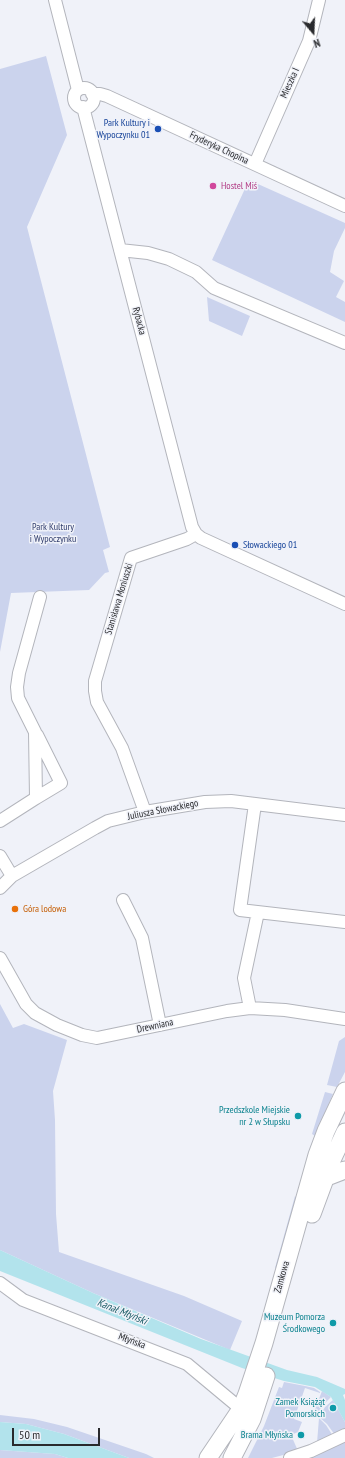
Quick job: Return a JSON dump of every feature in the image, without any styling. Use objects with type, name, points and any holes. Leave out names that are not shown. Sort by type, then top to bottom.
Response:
[{"type":"main road","name":"Zamkowa","points":[[232,1458],[246,1414],[253,1378],[317,1155],[334,1113],[345,1091]]},
{"type":"main road","points":[[334,1113],[345,1135]]},
{"type":"main road","name":"Zamkowa","points":[[208,1458],[246,1414],[262,1388],[312,1212],[324,1178],[345,1135]]},
{"type":"main road","points":[[324,1178],[345,1170]]},
{"type":"street","points":[[55,0],[78,90]]},
{"type":"street","name":"Mieszka I","points":[[255,164],[309,41],[319,0]]},
{"type":"street","points":[[86,88],[92,94],[93,98],[90,105],[83,107],[78,106],[74,101],[74,95],[78,90],[86,88]]},
{"type":"street","name":"Fryderyka Chopina","points":[[92,94],[97,93],[107,96],[345,206]]},
{"type":"street","name":"Rybacka","points":[[83,107],[192,527],[196,534]]},
{"type":"street","points":[[120,250],[148,253],[169,260],[196,272],[214,288],[345,343]]},
{"type":"street","points":[[196,534],[201,538],[345,604]]},
{"type":"street","name":"Stanisława Moniuszki","points":[[145,812],[122,748],[97,702],[95,681],[132,558],[187,539],[196,534]]},
{"type":"street","points":[[0,821],[61,783],[18,698],[17,688],[19,673],[40,597]]},
{"type":"street","points":[[35,732],[36,798]]},
{"type":"street","name":"Juliusza Słowackiego","points":[[0,888],[12,876],[102,824],[122,817],[145,812],[205,802],[231,801],[345,815]]},
{"type":"street","points":[[255,804],[240,910],[345,922]]},
{"type":"street","points":[[0,856],[12,876]]},
{"type":"street","points":[[123,900],[142,938],[160,1025]]},
{"type":"street","points":[[250,1008],[244,978],[258,912]]},
{"type":"street","name":"Drewniana","points":[[0,958],[26,1004],[35,1013],[57,1025],[82,1035],[97,1038],[227,1011],[250,1008],[285,1010],[345,1019]]},
{"type":"street","name":"Młyńska","points":[[0,1283],[23,1300],[187,1364],[246,1414]]},
{"type":"street","points":[[290,1458],[310,1451],[344,1435]]},
{"type":"green space","name":"Park Kultury i Wypoczynku","points":[[46,56],[67,135],[27,227],[110,547],[103,550],[109,572],[105,573],[89,590],[11,593],[0,652],[0,69]]},
{"type":"green space","points":[[249,180],[345,223],[345,228],[334,251],[330,272],[344,281],[336,297],[345,302],[345,322],[212,260]]},
{"type":"green space","points":[[207,297],[250,316],[242,336],[209,321]]},
{"type":"green space","points":[[0,1004],[13,1028],[24,1024],[67,1040],[53,1091],[55,1120],[56,1214],[59,1252],[184,1296],[242,1321],[230,1350],[93,1293],[0,1250]]},
{"type":"green space","points":[[345,1037],[345,1072],[337,1087],[327,1085],[339,1041]]},
{"type":"green space","points":[[325,1092],[333,1094],[315,1136],[312,1134]]},
{"type":"green space","points":[[295,1196],[298,1200],[279,1267],[275,1268]]},
{"type":"green space","points":[[284,1382],[314,1388],[320,1392],[305,1388],[294,1419],[302,1422],[298,1432],[291,1435],[298,1451],[272,1458],[248,1458],[264,1426],[279,1387],[282,1388]]},
{"type":"green space","points":[[322,1391],[331,1397],[316,1414],[314,1412]]},
{"type":"green space","points":[[333,1400],[345,1422],[345,1429],[335,1435],[327,1424],[319,1417],[325,1407]]},
{"type":"green space","points":[[0,1415],[34,1419],[67,1427],[154,1458],[129,1458],[64,1434],[26,1424],[0,1422]]},
{"type":"green space","points":[[319,1418],[326,1425],[333,1436],[317,1443]]},
{"type":"green space","points":[[345,1439],[345,1458],[300,1458]]},
{"type":"green space","points":[[0,1450],[55,1454],[68,1458],[0,1458]]},
{"type":"water","name":"Kanał Młyński","points":[[0,1250],[93,1293],[201,1339],[287,1370],[317,1377],[345,1389],[345,1394],[343,1395],[345,1400],[345,1422],[331,1397],[315,1387],[284,1381],[242,1368],[0,1271]]},
{"type":"water","points":[[0,1422],[26,1424],[64,1434],[129,1458],[68,1458],[55,1454],[0,1450]]},
{"type":"place","name":"Park Kultury i Wypoczynku 01","points":[[158,129]]},
{"type":"place","name":"Hostel Miś","points":[[213,186]]},
{"type":"place","name":"Słowackiego 01","points":[[235,545]]},
{"type":"place","name":"Góra lodowa","points":[[15,909]]},
{"type":"place","name":"Przedszkole Miejskie nr 2 w Słupsku","points":[[298,1116]]},
{"type":"place","name":"Muzeum Pomorza Środkowego","points":[[333,1323]]},
{"type":"place","name":"Zamek Książąt Pomorskich","points":[[333,1408]]},
{"type":"place","name":"Brama Młyńska","points":[[301,1435]]}]
